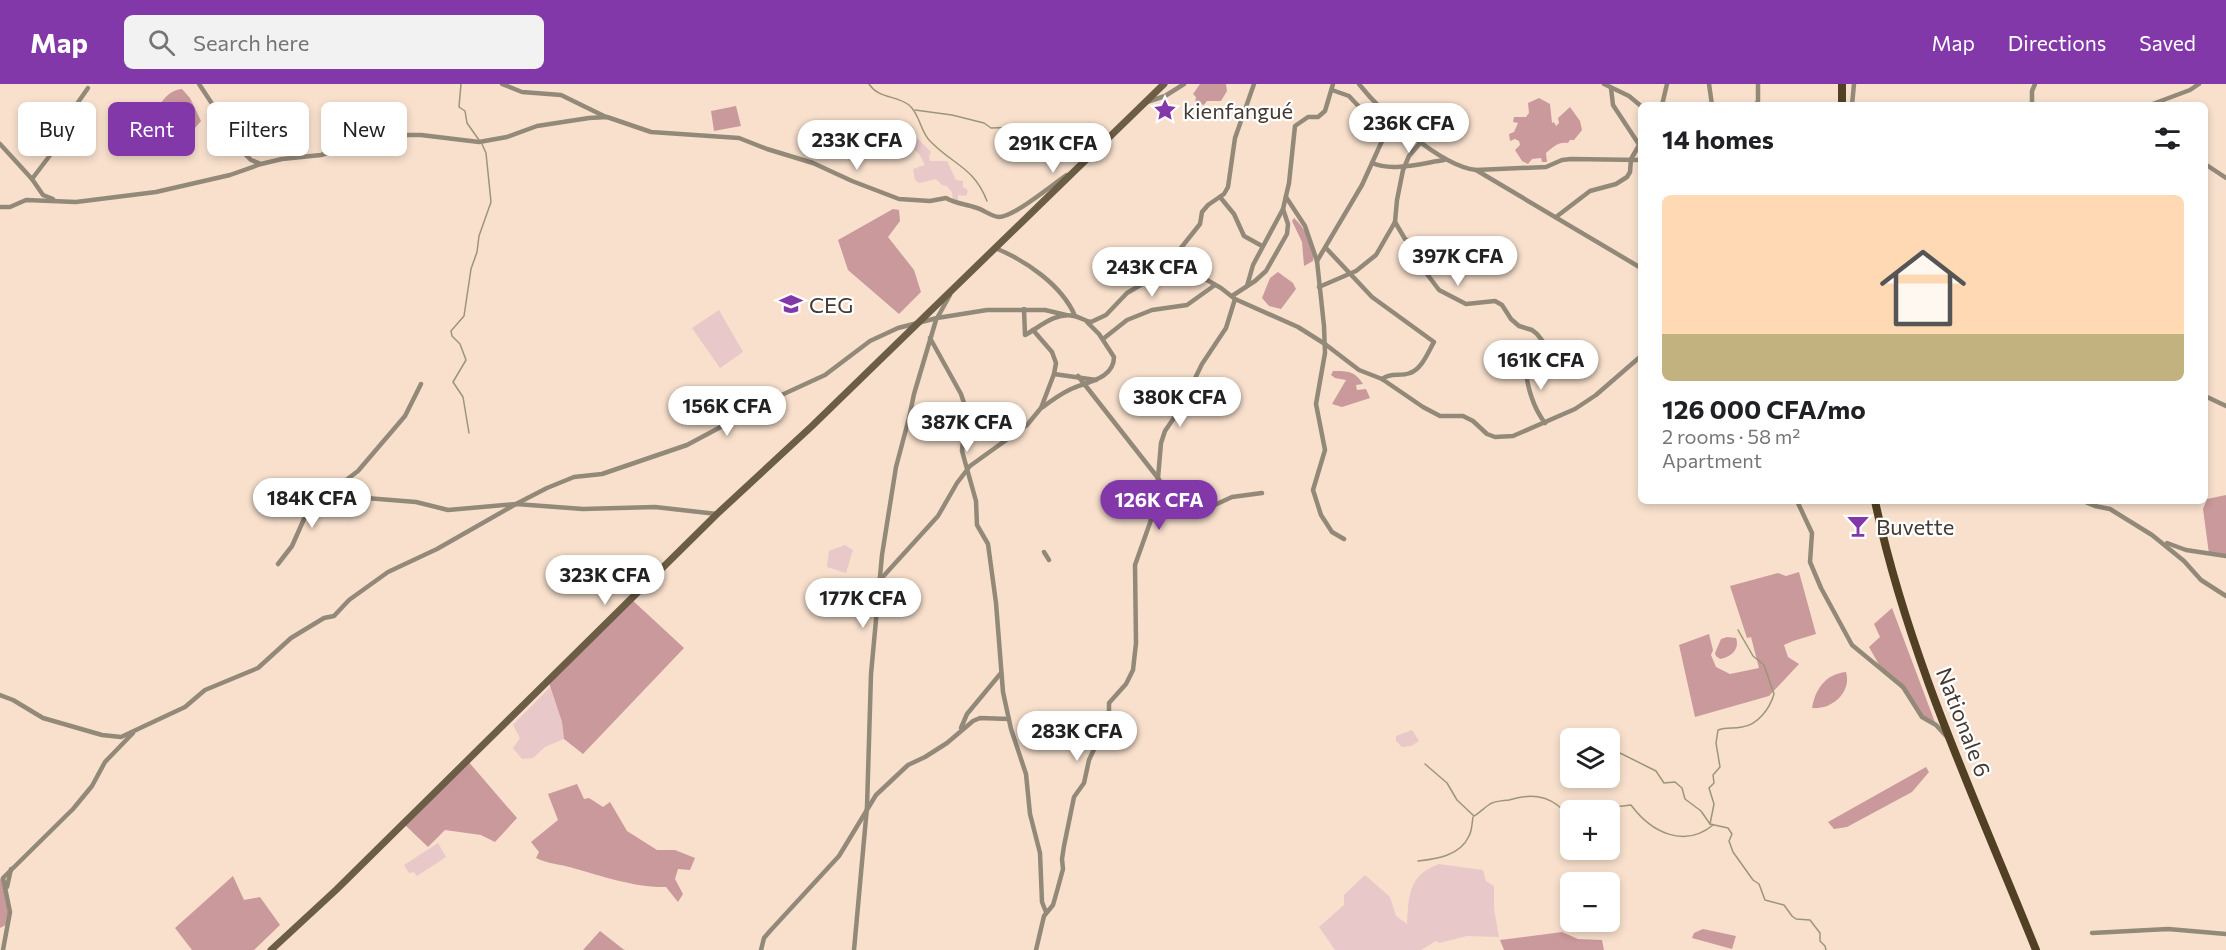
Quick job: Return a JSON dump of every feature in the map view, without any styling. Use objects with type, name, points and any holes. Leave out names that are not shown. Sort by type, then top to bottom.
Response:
[{"type":"main road","points":[[272,950],[336,890],[717,514],[812,426],[1164,84]]},
{"type":"main road","points":[[1842,84],[1842,102]]},
{"type":"main road","name":"Nationale 6","points":[[1876,504],[1903,606],[1926,676],[2036,950]]},
{"type":"street","points":[[199,84],[246,155],[261,164]]},
{"type":"street","points":[[502,84],[522,92],[561,95],[607,117],[651,132],[739,138],[813,163],[893,197],[930,201],[946,198],[952,202],[978,208],[996,217],[1006,215],[1033,200],[1076,168]]},
{"type":"street","points":[[1145,103],[1165,96],[1184,84]]},
{"type":"street","points":[[1088,322],[1106,315],[1127,293],[1161,273],[1200,224],[1202,212],[1227,188],[1235,138],[1254,84]]},
{"type":"street","points":[[1359,84],[1377,108],[1444,160],[1465,169],[1546,166],[1571,159],[1638,160]]},
{"type":"street","points":[[1604,84],[1629,96],[1638,104]]},
{"type":"street","points":[[1663,102],[1667,84]]},
{"type":"street","points":[[1709,84],[1712,102]]},
{"type":"street","points":[[1758,84],[1758,102]]},
{"type":"street","points":[[1852,102],[1854,84]]},
{"type":"street","points":[[2032,102],[2032,91],[2035,84]]},
{"type":"street","points":[[2158,102],[2190,90],[2199,84]]},
{"type":"street","points":[[1247,286],[1253,265],[1283,209],[1295,126],[1308,117],[1318,117],[1325,111],[1332,87],[1349,96],[1362,110],[1377,108]]},
{"type":"street","points":[[32,179],[51,154],[56,134],[88,88]]},
{"type":"street","points":[[1611,88],[1613,105],[1638,141]]},
{"type":"street","points":[[1377,108],[1382,141]]},
{"type":"street","points":[[0,207],[10,207],[26,200],[68,203],[156,192],[230,175],[282,159],[321,155],[388,135],[416,134],[479,142],[507,137],[537,126],[607,117]]},
{"type":"street","points":[[1317,261],[1362,185],[1382,141],[1400,124]]},
{"type":"street","points":[[1319,287],[1373,260],[1395,222],[1397,200],[1406,165],[1409,156],[1420,142]]},
{"type":"street","points":[[0,144],[32,179],[43,195],[58,201]]},
{"type":"street","points":[[1556,217],[1590,191],[1622,180],[1630,172],[1631,159],[1638,149]]},
{"type":"street","points":[[1372,162],[1381,166],[1444,160]]},
{"type":"street","points":[[2208,166],[2226,178]]},
{"type":"street","points":[[1476,170],[1638,266]]},
{"type":"street","points":[[1220,197],[1234,214],[1242,234],[1262,246]]},
{"type":"street","points":[[1286,197],[1305,226],[1317,261],[1325,344],[1316,404],[1325,450],[1313,490],[1321,514],[1332,532],[1344,539]]},
{"type":"street","points":[[1036,950],[1046,912],[1053,905],[1063,869],[1064,846],[1074,797],[1084,783],[1089,760],[1109,717],[1109,703],[1126,684],[1133,670],[1137,612],[1135,565],[1151,520],[1158,478],[1160,447],[1165,431],[1180,409],[1210,350],[1226,328],[1233,298],[1266,272],[1287,234],[1288,224],[1283,209]]},
{"type":"street","points":[[1395,222],[1405,239],[1416,246],[1421,266],[1439,290],[1466,304],[1499,303],[1514,322],[1532,330],[1544,342],[1548,348],[1525,365],[1526,379],[1534,407],[1545,423]]},
{"type":"street","points":[[995,248],[1039,273],[1064,297],[1075,316]]},
{"type":"street","points":[[1326,248],[1372,297],[1434,342],[1424,360],[1411,373],[1388,375],[1382,379]]},
{"type":"street","points":[[1175,256],[1193,272],[1233,298],[1298,327],[1359,370],[1382,379],[1423,407],[1440,416],[1463,416],[1473,421],[1487,434],[1495,437],[1509,438],[1575,409],[1596,395],[1638,359]]},
{"type":"street","points":[[854,950],[867,807],[871,674],[879,581],[896,467],[914,394],[937,318],[959,282]]},
{"type":"street","points":[[1103,339],[1127,320],[1152,310],[1187,305],[1215,285]]},
{"type":"street","points":[[1024,309],[1025,335],[1047,321],[1066,315]]},
{"type":"street","points":[[0,695],[43,718],[102,735],[121,737],[185,707],[206,690],[258,668],[291,638],[324,618],[334,616],[349,600],[388,572],[437,549],[516,504],[574,477],[602,474],[687,445],[825,375],[870,341],[898,328],[917,322],[987,310],[1053,311],[1075,316],[1088,322],[1103,339],[1114,357],[1109,370],[1093,381],[1061,394],[1041,408],[1026,425],[977,459],[966,470],[938,516],[879,581]]},
{"type":"street","points":[[1033,330],[1054,356],[1056,363],[1041,408]]},
{"type":"street","points":[[930,339],[962,394],[966,409],[961,443],[966,470],[976,501],[977,525],[988,544],[996,603],[1001,673],[1009,719],[1026,774],[1030,814],[1040,853],[1042,902],[1046,912]]},
{"type":"street","points":[[1054,374],[1078,376],[1093,381]]},
{"type":"street","points":[[1078,376],[1158,478],[1178,508]]},
{"type":"street","points":[[1090,393],[1093,381]]},
{"type":"street","points":[[278,564],[292,546],[304,519],[333,489],[358,471],[399,424],[411,407],[421,384]]},
{"type":"street","points":[[2208,397],[2226,406]]},
{"type":"street","points":[[333,489],[366,498],[416,502],[448,510],[516,504],[565,509],[655,507],[717,514]]},
{"type":"street","points":[[1151,520],[1178,508],[1206,509],[1232,497],[1262,493]]},
{"type":"street","points":[[1798,504],[1812,533],[1810,562],[1821,588],[1852,645],[1903,687],[1922,717],[1936,725],[1953,743]]},
{"type":"street","points":[[2090,504],[2110,509],[2161,541],[2201,580],[2226,596]]},
{"type":"street","points":[[2161,541],[2186,550],[2226,556]]},
{"type":"street","points":[[1044,552],[1048,560]]},
{"type":"street","points":[[960,731],[967,714],[1001,673]]},
{"type":"street","points":[[760,950],[764,938],[838,856],[876,795],[908,765],[947,743],[965,725],[980,718],[1009,719]]},
{"type":"street","points":[[3,950],[10,912],[7,888],[12,866],[73,809],[92,786],[105,762],[137,730]]},
{"type":"street","points":[[2092,933],[2168,929],[2226,934]]},
{"type":"shaded area","points":[[1200,84],[1226,84],[1227,91],[1221,101],[1207,101],[1204,105],[1195,103],[1196,97],[1193,94]]},
{"type":"shaded area","points":[[182,89],[192,102],[162,102],[175,91]]},
{"type":"shaded area","points":[[1539,98],[1550,104],[1552,123],[1554,122],[1556,126],[1559,123],[1558,118],[1570,107],[1580,121],[1582,130],[1574,140],[1558,144],[1546,153],[1547,162],[1542,162],[1541,158],[1532,159],[1528,164],[1522,161],[1515,150],[1520,145],[1519,141],[1515,139],[1510,141],[1509,134],[1514,132],[1518,123],[1513,122],[1514,117],[1526,117],[1529,113],[1528,103]]},
{"type":"shaded area","points":[[736,106],[741,126],[714,131],[711,111]]},
{"type":"shaded area","points":[[195,108],[201,121],[195,128]]},
{"type":"shaded area","points":[[913,127],[916,137],[931,152],[930,161],[947,161],[956,180],[963,181],[963,187],[968,190],[966,196],[958,195],[958,200],[953,201],[952,192],[936,179],[919,183],[915,180],[913,169],[925,165],[919,154],[912,147],[909,150],[891,144],[892,131]]},
{"type":"shaded area","points":[[893,209],[899,210],[900,221],[888,237],[914,270],[921,292],[899,314],[848,270],[838,240]]},
{"type":"shaded area","points":[[1294,218],[1311,243],[1313,261],[1304,266],[1302,242],[1292,221]]},
{"type":"shaded area","points":[[1278,272],[1293,283],[1296,289],[1281,309],[1269,306],[1262,298],[1270,278]]},
{"type":"shaded area","points":[[719,310],[743,352],[720,368],[692,328]]},
{"type":"shaded area","points":[[1333,371],[1354,374],[1363,384],[1356,385],[1357,390],[1366,389],[1370,398],[1342,407],[1332,404],[1346,380],[1335,378],[1331,375]]},
{"type":"shaded area","points":[[2226,495],[2226,556],[2209,554],[2203,509],[2205,504],[2208,504],[2208,499]]},
{"type":"shaded area","points":[[845,545],[853,550],[846,573],[827,567],[829,551]]},
{"type":"shaded area","points":[[1799,572],[1816,634],[1784,645],[1788,657],[1799,664],[1769,696],[1695,717],[1679,645],[1709,634],[1713,650],[1711,655],[1716,667],[1730,674],[1759,668],[1751,637],[1747,638],[1730,586],[1778,573],[1786,576]]},
{"type":"shaded area","points":[[630,598],[684,648],[583,754],[564,739],[562,722],[548,680]]},
{"type":"shaded area","points":[[1892,608],[1936,725],[1922,717],[1910,697],[1882,670],[1869,647],[1880,637],[1874,624]]},
{"type":"shaded area","points":[[1736,638],[1737,646],[1731,654],[1720,659],[1715,653],[1721,639]]},
{"type":"shaded area","points":[[1846,672],[1846,686],[1839,698],[1827,706],[1812,708],[1822,684],[1832,676]]},
{"type":"shaded area","points":[[550,687],[562,722],[564,739],[545,747],[533,758],[522,759],[513,748],[520,738],[513,725]]},
{"type":"shaded area","points":[[1412,730],[1419,741],[1411,746],[1402,747],[1396,741],[1396,736]]},
{"type":"shaded area","points":[[467,760],[517,818],[495,842],[481,835],[445,830],[428,847],[403,823]]},
{"type":"shaded area","points":[[1926,767],[1929,772],[1912,792],[1847,827],[1834,829],[1828,822]]},
{"type":"shaded area","points":[[577,784],[584,799],[589,798],[603,807],[610,802],[627,831],[657,850],[675,850],[695,858],[690,870],[678,869],[675,879],[683,894],[678,902],[666,887],[643,886],[619,881],[536,858],[539,852],[531,842],[558,820],[548,794]]},
{"type":"shaded area","points":[[438,843],[446,857],[417,876],[414,872],[409,873],[404,865]]},
{"type":"shaded area","points":[[1439,864],[1483,870],[1486,881],[1494,886],[1494,909],[1499,937],[1467,936],[1439,943],[1436,941],[1421,950],[1335,950],[1319,927],[1344,905],[1344,895],[1365,875],[1390,897],[1396,916],[1407,924],[1408,904],[1416,880],[1421,874]]},
{"type":"shaded area","points":[[233,876],[244,900],[260,897],[280,925],[254,950],[192,950],[175,928]]},
{"type":"shaded area","points":[[3,878],[10,912],[8,924],[0,928],[0,879]]},
{"type":"shaded area","points":[[1703,929],[1736,936],[1732,949],[1692,938],[1694,933]]},
{"type":"shaded area","points":[[600,931],[623,949],[625,950],[583,950]]},
{"type":"shaded area","points":[[1562,932],[1578,939],[1602,940],[1604,950],[1504,950],[1500,940]]},
{"type":"waterway","points":[[461,84],[459,107],[465,111],[467,123],[479,140]]},
{"type":"waterway","points":[[869,84],[883,95],[909,105],[916,113],[930,141],[969,173],[987,201]]},
{"type":"waterway","points":[[915,110],[952,115],[984,123],[991,128],[1019,127]]},
{"type":"waterway","points":[[469,433],[463,397],[453,382],[466,360],[460,344],[452,336],[451,331],[464,316],[471,269],[491,202],[486,153],[482,144]]},
{"type":"waterway","points":[[1710,824],[1714,804],[1709,788],[1714,783],[1713,775],[1720,767],[1716,743],[1718,730],[1748,726],[1753,723],[1770,705],[1774,694],[1764,665],[1753,656],[1738,630]]},
{"type":"waterway","points":[[1620,753],[1656,771],[1664,783],[1675,782],[1682,788],[1685,799],[1701,811],[1710,824],[1728,828],[1732,834],[1729,841],[1733,852],[1753,880],[1759,884],[1765,900],[1784,905],[1796,919],[1810,920],[1820,933],[1820,941],[1826,950]]},
{"type":"waterway","points":[[1425,764],[1447,783],[1457,800],[1474,816],[1494,802],[1531,796],[1544,798],[1560,808]]},
{"type":"waterway","points":[[1620,806],[1631,805],[1648,823],[1669,834],[1691,836],[1713,825]]},
{"type":"waterway","points":[[1418,861],[1447,855],[1460,848],[1470,834],[1473,817]]},
{"type":"place","name":"kienfangué","points":[[1165,110]]},
{"type":"place","name":"CEG","points":[[791,304]]},
{"type":"place","name":"Buvette","points":[[1858,526]]}]
